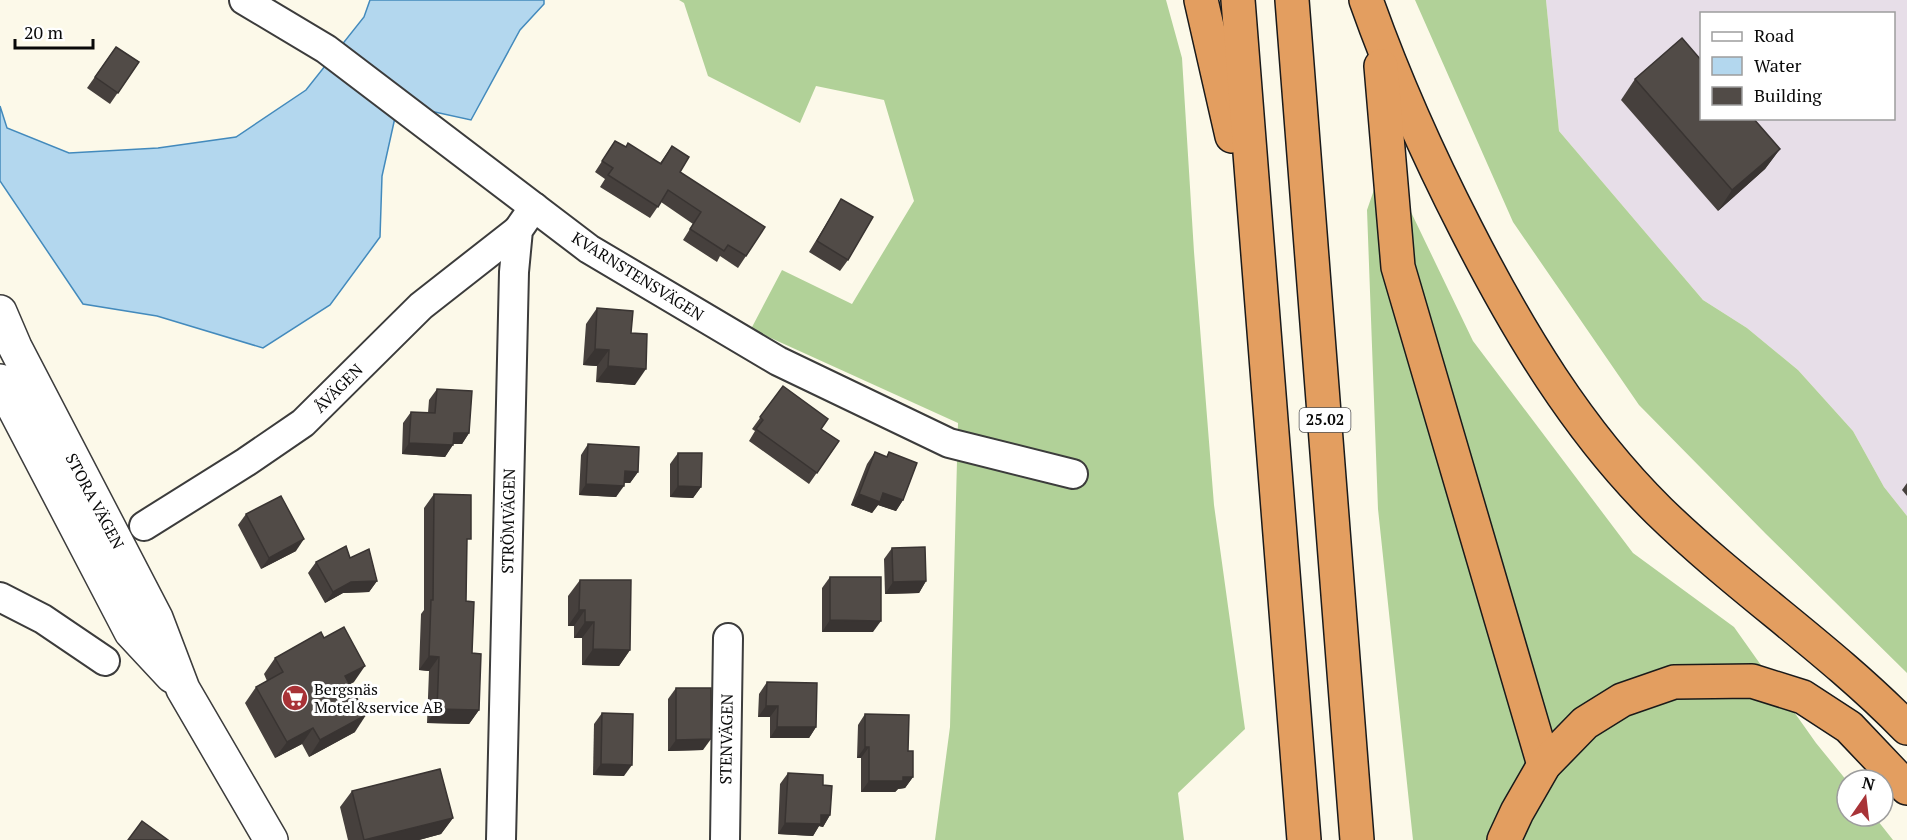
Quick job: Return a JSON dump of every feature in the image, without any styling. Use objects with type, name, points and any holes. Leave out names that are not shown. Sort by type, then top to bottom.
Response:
[{"type":"highway","points":[[1201,0],[1261,278]]},
{"type":"highway","points":[[1238,0],[1304,840]]},
{"type":"highway","name":"25.02","points":[[1292,0],[1357,840]]},
{"type":"highway","points":[[1366,0],[1429,156],[1489,273],[1523,334],[1567,404],[1610,457],[1659,511],[1731,575],[1832,657],[1907,728]]},
{"type":"highway","points":[[1378,33],[1398,267],[1544,765]]},
{"type":"highway","points":[[1504,840],[1544,765],[1585,723],[1622,700],[1674,682],[1752,681],[1803,697],[1849,727],[1907,788]]},
{"type":"street","name":"KVARNSTENSVÄGEN","points":[[244,0],[326,49],[588,249],[778,361],[949,444],[1073,474]]},
{"type":"street","name":"STRÖMVÄGEN","points":[[501,840],[514,272],[518,230],[534,207]]},
{"type":"street","name":"ÅVÄGEN","points":[[144,526],[303,423],[421,306],[518,230]]},
{"type":"street","name":"STORA VÄGEN","points":[[0,315],[7,350],[156,618],[183,689],[262,835]]},
{"type":"street","name":"STORA VÄGEN","points":[[0,381],[132,632],[183,689]]},
{"type":"street","points":[[0,597],[43,619],[105,661]]},
{"type":"street","name":"STENVÄGEN","points":[[725,840],[728,638]]},
{"type":"shaded area","points":[[1546,0],[1907,0],[1907,516],[1884,487],[1853,431],[1798,370],[1747,328],[1703,300],[1559,131]]},
{"type":"green space","points":[[679,0],[1166,0],[1182,58],[1194,252],[1214,505],[1245,729],[1178,793],[1184,840],[935,840],[950,727],[958,423],[751,329],[782,270],[852,304],[914,201],[884,100],[816,86],[800,123],[708,76],[684,3]]},
{"type":"green space","points":[[1415,0],[1546,0],[1559,131],[1703,300],[1747,328],[1798,370],[1853,431],[1884,487],[1907,516],[1907,673],[1639,405],[1513,222]]},
{"type":"green space","points":[[1385,158],[1473,341],[1633,553],[1734,627],[1816,743],[1836,768],[1835,828],[1884,828],[1893,840],[1413,840],[1378,509],[1367,210]]},
{"type":"water","points":[[370,0],[544,0],[544,4],[520,30],[471,120],[398,104],[382,176],[380,237],[330,305],[263,348],[157,316],[83,304],[0,181],[0,106],[7,128],[69,153],[158,148],[236,137],[306,90],[364,17]]},
{"type":"building","points":[[1682,38],[1700,59],[1700,120],[1755,120],[1780,149],[1732,190],[1635,79]]},
{"type":"building","points":[[116,47],[139,62],[118,93],[95,77]]},
{"type":"building","points":[[615,141],[626,147],[628,143],[661,164],[672,146],[689,157],[680,172],[765,227],[746,256],[728,245],[724,251],[690,229],[701,212],[668,190],[658,207],[608,175],[613,168],[602,161]]},
{"type":"building","points":[[841,199],[873,217],[848,260],[817,241]]},
{"type":"building","points":[[597,308],[633,311],[631,333],[647,334],[646,369],[608,366],[609,350],[595,349]]},
{"type":"building","points":[[783,386],[828,419],[821,429],[839,441],[817,473],[756,429],[763,420],[760,417]]},
{"type":"building","points":[[437,389],[472,391],[469,433],[454,433],[453,445],[409,443],[411,412],[435,413]]},
{"type":"building","points":[[588,444],[639,447],[638,472],[625,471],[624,486],[586,484]]},
{"type":"building","points":[[875,452],[887,457],[889,452],[917,463],[903,500],[883,493],[880,502],[859,494]]},
{"type":"building","points":[[678,453],[702,453],[701,487],[678,486]]},
{"type":"building","points":[[434,494],[471,495],[471,539],[467,539],[466,601],[474,602],[472,653],[481,654],[479,710],[437,709],[439,657],[429,656],[431,600],[433,600]]},
{"type":"building","points":[[281,496],[304,539],[269,558],[246,514]]},
{"type":"building","points":[[346,546],[350,558],[369,549],[377,581],[351,582],[333,592],[316,562]]},
{"type":"building","points":[[925,547],[926,581],[893,582],[892,548]]},
{"type":"building","points":[[830,577],[881,577],[881,621],[830,620]]},
{"type":"building","points":[[580,580],[631,580],[630,650],[593,649],[594,622],[585,622],[585,610],[579,610]]},
{"type":"building","name":"Bergsnäs Motel&service AB","points":[[344,627],[365,666],[345,676],[366,715],[320,740],[313,728],[287,742],[256,687],[283,672],[275,658],[321,632],[324,638]]},
{"type":"building","points":[[767,682],[817,683],[816,727],[777,727],[778,706],[766,706]]},
{"type":"building","points":[[676,688],[711,688],[711,739],[676,740]]},
{"type":"building","points":[[602,713],[633,714],[632,765],[601,764]]},
{"type":"building","points":[[865,714],[909,715],[908,751],[913,751],[913,777],[903,777],[903,781],[869,781],[869,747],[865,747]]},
{"type":"building","points":[[440,769],[453,818],[364,840],[352,791]]},
{"type":"building","points":[[788,773],[823,775],[823,785],[832,786],[830,815],[821,815],[821,824],[785,823]]},
{"type":"building","points":[[142,821],[168,840],[128,840]]},
{"type":"place","name":"Bergsnäs Motel&service AB","points":[[295,698]]}]
